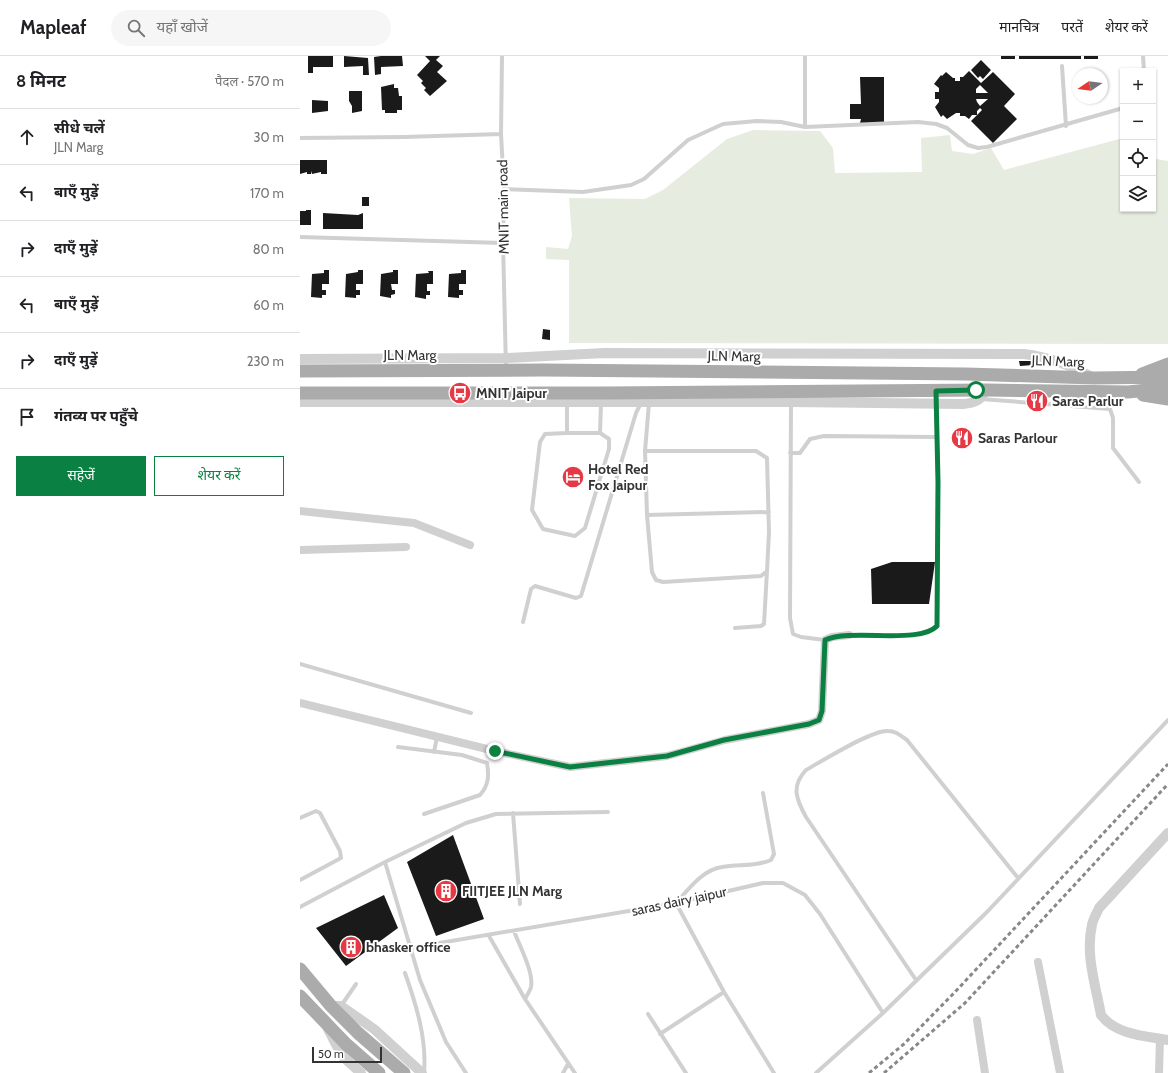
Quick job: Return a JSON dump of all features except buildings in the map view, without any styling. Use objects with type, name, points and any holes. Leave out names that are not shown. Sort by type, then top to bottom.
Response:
[{"type":"main road","points":[[1135,377],[1168,364]]},
{"type":"main road","name":"JLN Marg","points":[[300,371],[551,370],[966,374],[1094,378],[1168,377]]},
{"type":"main road","points":[[1128,392],[1168,388]]},
{"type":"main road","name":"JLN Marg","points":[[300,393],[646,398],[791,397],[936,391],[984,395],[1128,392]]},
{"type":"main road","points":[[1128,392],[1168,399]]},
{"type":"main road","points":[[326,402],[372,393]]},
{"type":"main road","points":[[300,969],[336,1006],[358,1033],[404,1073]]},
{"type":"main road","points":[[300,996],[346,1044],[380,1073]]},
{"type":"street","points":[[300,359],[506,358],[604,353],[1024,354],[1043,356],[1067,364],[1094,378]]},
{"type":"street","points":[[791,397],[936,404],[973,403],[984,395]]},
{"type":"street","points":[[300,402],[506,397],[567,402],[601,402],[646,398]]},
{"type":"street","points":[[300,511],[414,523],[470,545]]},
{"type":"street","points":[[300,550],[406,547]]},
{"type":"street","points":[[300,703],[437,737],[570,767],[667,756],[724,740],[809,724],[819,720],[822,711],[825,640],[832,637],[849,636]]},
{"type":"street","points":[[1159,1073],[1164,1039],[1118,1030],[1106,1022],[1101,1015],[1091,959],[1090,936],[1092,923],[1099,908],[1168,833]]},
{"type":"street","points":[[1038,962],[1060,1073]]},
{"type":"street","points":[[336,1006],[374,1029],[423,1073]]},
{"type":"street","points":[[977,1020],[985,1073]]},
{"type":"street","points":[[325,1023],[342,1056],[361,1073]]},
{"type":"lane","name":"MNIT main road","points":[[502,56],[501,134],[504,189],[503,242],[507,371]]},
{"type":"lane","points":[[805,56],[805,127]]},
{"type":"lane","points":[[1143,56],[1144,68]]},
{"type":"lane","points":[[1062,66],[1066,126]]},
{"type":"lane","points":[[504,189],[583,192],[631,185],[644,179],[688,140],[723,124],[757,121],[780,122],[805,127],[918,122],[936,124],[947,128],[968,145],[978,148],[1002,144],[1120,109]]},
{"type":"lane","points":[[300,138],[404,138],[501,134]]},
{"type":"lane","points":[[300,237],[503,242]]},
{"type":"lane","points":[[849,636],[909,635],[932,632],[937,626],[938,611],[936,566],[938,482],[936,391]]},
{"type":"lane","points":[[984,395],[1110,409],[1113,418],[1113,448],[1139,482]]},
{"type":"lane","points":[[791,397],[788,599],[791,626],[793,634],[801,637],[825,640]]},
{"type":"lane","points":[[646,398],[645,451],[647,515],[652,572],[656,580],[663,582],[761,576],[767,571]]},
{"type":"lane","points":[[523,622],[531,589],[535,586],[576,598],[581,596],[634,420],[646,398]]},
{"type":"lane","points":[[567,402],[567,433]]},
{"type":"lane","points":[[600,433],[601,402]]},
{"type":"lane","points":[[567,433],[600,433],[609,439],[609,449],[585,528],[575,536],[543,529],[532,510],[540,442],[545,434],[567,433]]},
{"type":"lane","points":[[790,453],[800,453],[810,439],[824,436],[937,437]]},
{"type":"lane","points":[[645,451],[756,451],[767,458],[769,512],[764,624],[761,626],[735,628]]},
{"type":"lane","points":[[647,515],[769,512]]},
{"type":"lane","points":[[300,664],[471,713]]},
{"type":"lane","points":[[816,1073],[883,1013],[1018,878],[1168,720]]},
{"type":"lane","points":[[916,980],[802,811],[796,794],[797,783],[806,770],[873,734],[886,730],[897,732],[907,740],[1018,878]]},
{"type":"lane","points":[[434,752],[437,737]]},
{"type":"lane","points":[[398,747],[462,755],[487,763],[489,774],[486,788],[480,795],[424,814]]},
{"type":"lane","points":[[763,793],[774,854],[771,860],[762,864],[721,867],[712,870],[698,878],[676,903],[724,992],[774,1073]]},
{"type":"lane","points":[[300,818],[316,811],[320,813],[340,851],[341,858],[300,880]]},
{"type":"lane","points":[[300,907],[385,862],[466,823],[496,814],[608,812]]},
{"type":"lane","points":[[513,813],[520,904]]},
{"type":"lane","points":[[385,862],[420,980],[446,1042],[466,1073]]},
{"type":"lane","name":"saras dairy jaipur","points":[[410,948],[489,936],[676,903],[763,883],[783,883],[805,895],[820,914],[883,1013]]},
{"type":"lane","points":[[514,931],[528,967],[530,977],[531,986],[525,999]]},
{"type":"lane","points":[[489,936],[525,999],[575,1073]]},
{"type":"lane","points":[[405,973],[420,1024],[424,1051],[423,1073]]},
{"type":"lane","points":[[336,1006],[356,984]]},
{"type":"lane","points":[[660,1034],[724,992]]},
{"type":"lane","points":[[648,1014],[686,1073]]},
{"type":"lane","points":[[562,1073],[568,1064]]},
{"type":"shaded area","points":[[753,130],[820,131],[833,148],[835,173],[922,172],[921,138],[950,135],[952,151],[973,154],[991,148],[1004,170],[1120,139],[1120,212],[1156,212],[1156,159],[1168,161],[1168,344],[569,343],[569,260],[546,259],[546,247],[568,249],[572,236],[569,198],[645,199],[663,190],[727,139]]},
{"type":"railway","points":[[869,1073],[904,1044],[955,992],[1168,764]]},
{"type":"railway","points":[[884,1073],[965,1003],[1168,784]]},
{"type":"place","name":"MNIT Jaipur","points":[[460,393]]},
{"type":"place","name":"Saras Parlur","points":[[1037,401]]},
{"type":"place","name":"Saras Parlour","points":[[962,438]]},
{"type":"place","name":"Hotel Red Fox Jaipur","points":[[573,477]]},
{"type":"place","name":"FIITJEE JLN Marg","points":[[446,891]]},
{"type":"place","name":"bhasker office","points":[[351,947]]},
{"type":"route","points":[[495,751],[570,767],[667,756],[724,740],[809,724],[819,720],[822,711],[825,640],[832,637],[909,635],[932,632],[937,626],[938,611],[936,566],[938,482],[936,391],[976,390]]}]
